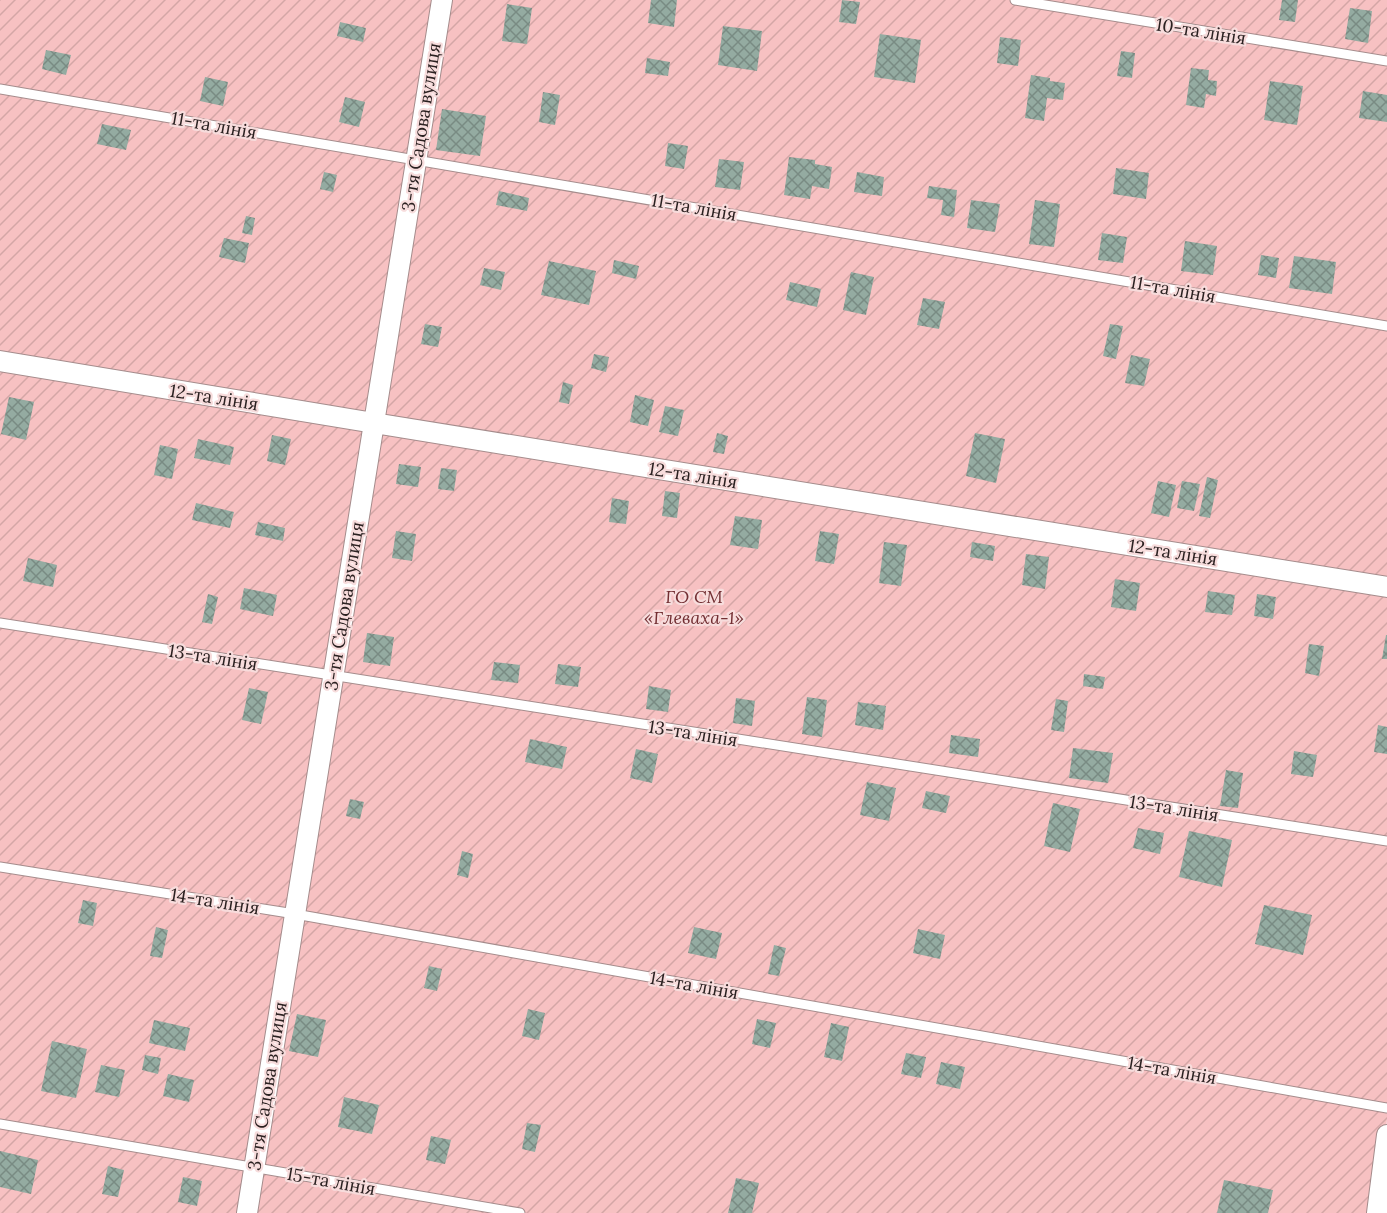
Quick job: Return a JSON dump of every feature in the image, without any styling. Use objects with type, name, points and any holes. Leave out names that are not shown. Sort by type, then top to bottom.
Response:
[{"type":"street","name":"3-тя Садова вулиця","points":[[247,1213],[442,0]]},
{"type":"street","name":"12-та лінія","points":[[0,361],[1387,587]]},
{"type":"street","points":[[1377,1213],[1387,1136]]},
{"type":"lane","name":"10-та лінія","points":[[1015,0],[1387,62]]},
{"type":"lane","name":"11-та лінія","points":[[0,89],[1387,326]]},
{"type":"lane","name":"13-та лінія","points":[[0,623],[1387,841]]},
{"type":"lane","name":"14-та лінія","points":[[0,867],[295,914],[1387,1108]]},
{"type":"lane","name":"15-та лінія","points":[[0,1124],[520,1213]]},
{"type":"green space","name":"ГО СМ «Глеваха-1»","points":[[0,0],[1387,0],[1387,1119],[1372,1213],[0,1213]]},
{"type":"building","points":[[651,0],[677,0],[674,27],[648,23]]},
{"type":"building","points":[[842,0],[860,2],[856,24],[839,22]]},
{"type":"building","points":[[1282,0],[1298,0],[1295,22],[1279,20]]},
{"type":"building","points":[[507,4],[532,8],[527,44],[502,41]]},
{"type":"building","points":[[1350,8],[1372,11],[1368,43],[1345,39]]},
{"type":"building","points":[[340,22],[366,28],[363,42],[337,36]]},
{"type":"building","points":[[723,26],[762,31],[757,71],[718,65]]},
{"type":"building","points":[[880,34],[921,40],[915,83],[874,77]]},
{"type":"building","points":[[1000,37],[1021,40],[1018,66],[997,63]]},
{"type":"building","points":[[46,50],[71,55],[66,75],[42,69]]},
{"type":"building","points":[[1121,51],[1135,53],[1132,78],[1117,76]]},
{"type":"building","points":[[647,58],[670,62],[668,76],[645,73]]},
{"type":"building","points":[[1191,68],[1209,70],[1208,80],[1217,81],[1216,96],[1206,94],[1204,108],[1186,105]]},
{"type":"building","points":[[1031,75],[1065,83],[1063,100],[1047,98],[1044,121],[1025,118]]},
{"type":"building","points":[[205,77],[228,82],[223,106],[200,101]]},
{"type":"building","points":[[1270,81],[1303,86],[1297,125],[1264,120]]},
{"type":"building","points":[[1363,91],[1387,95],[1387,122],[1359,118]]},
{"type":"building","points":[[543,92],[560,95],[555,125],[539,122]]},
{"type":"building","points":[[345,97],[365,102],[359,127],[339,122]]},
{"type":"building","points":[[442,109],[486,116],[480,156],[436,150]]},
{"type":"building","points":[[102,124],[131,130],[126,150],[97,144]]},
{"type":"building","points":[[668,143],[688,146],[684,169],[665,166]]},
{"type":"building","points":[[789,157],[815,160],[815,164],[832,167],[829,189],[812,186],[810,199],[784,195]]},
{"type":"building","points":[[719,159],[744,162],[740,190],[715,187]]},
{"type":"building","points":[[1116,168],[1149,173],[1146,199],[1113,194]]},
{"type":"building","points":[[324,172],[337,175],[333,192],[320,189]]},
{"type":"building","points":[[857,172],[884,177],[882,196],[854,192]]},
{"type":"building","points":[[929,186],[957,190],[954,217],[941,215],[943,200],[927,198]]},
{"type":"building","points":[[499,191],[529,198],[527,211],[496,205]]},
{"type":"building","points":[[971,200],[1000,204],[995,232],[967,228]]},
{"type":"building","points":[[1035,200],[1060,204],[1054,247],[1029,244]]},
{"type":"building","points":[[246,216],[255,218],[252,235],[242,233]]},
{"type":"building","points":[[1102,233],[1127,237],[1123,263],[1098,260]]},
{"type":"building","points":[[224,238],[249,243],[245,263],[219,257]]},
{"type":"building","points":[[1185,241],[1217,246],[1213,275],[1181,271]]},
{"type":"building","points":[[1261,255],[1279,258],[1276,278],[1258,275]]},
{"type":"building","points":[[1294,256],[1336,262],[1332,294],[1289,288]]},
{"type":"building","points":[[614,260],[639,266],[636,279],[612,273]]},
{"type":"building","points":[[549,261],[596,271],[589,305],[541,295]]},
{"type":"building","points":[[484,268],[505,272],[501,290],[480,285]]},
{"type":"building","points":[[851,272],[874,277],[866,315],[843,310]]},
{"type":"building","points":[[790,282],[821,289],[817,307],[786,300]]},
{"type":"building","points":[[923,298],[945,302],[939,329],[917,325]]},
{"type":"building","points":[[425,324],[442,327],[438,347],[421,344]]},
{"type":"building","points":[[1110,324],[1123,326],[1116,359],[1103,356]]},
{"type":"building","points":[[594,354],[609,357],[606,372],[591,368]]},
{"type":"building","points":[[1131,355],[1150,359],[1144,386],[1125,383]]},
{"type":"building","points":[[563,382],[573,385],[569,404],[559,402]]},
{"type":"building","points":[[635,395],[654,400],[648,426],[630,422]]},
{"type":"building","points":[[9,397],[34,402],[26,440],[1,434]]},
{"type":"building","points":[[665,406],[684,410],[678,436],[659,432]]},
{"type":"building","points":[[717,433],[728,436],[724,454],[713,452]]},
{"type":"building","points":[[975,433],[1005,439],[996,483],[966,476]]},
{"type":"building","points":[[272,435],[291,439],[285,465],[267,461]]},
{"type":"building","points":[[198,439],[234,447],[230,465],[194,458]]},
{"type":"building","points":[[160,445],[178,449],[172,479],[154,475]]},
{"type":"building","points":[[399,464],[421,467],[418,487],[396,484]]},
{"type":"building","points":[[441,468],[457,470],[454,491],[438,489]]},
{"type":"building","points":[[1207,477],[1218,480],[1210,518],[1199,516]]},
{"type":"building","points":[[1158,481],[1176,485],[1169,517],[1151,513]]},
{"type":"building","points":[[1182,481],[1200,484],[1194,511],[1177,508]]},
{"type":"building","points":[[665,491],[680,493],[677,518],[662,516]]},
{"type":"building","points":[[612,498],[629,501],[626,524],[609,522]]},
{"type":"building","points":[[196,503],[234,512],[230,528],[192,520]]},
{"type":"building","points":[[735,516],[762,520],[758,549],[730,545]]},
{"type":"building","points":[[258,522],[285,528],[283,541],[255,535]]},
{"type":"building","points":[[396,531],[416,534],[412,561],[392,558]]},
{"type":"building","points":[[820,531],[839,534],[834,564],[815,561]]},
{"type":"building","points":[[884,542],[907,545],[901,586],[879,583]]},
{"type":"building","points":[[972,542],[995,546],[993,561],[970,557]]},
{"type":"building","points":[[1026,554],[1049,557],[1045,589],[1022,585]]},
{"type":"building","points":[[28,558],[57,565],[53,587],[23,581]]},
{"type":"building","points":[[1115,579],[1140,583],[1136,611],[1111,607]]},
{"type":"building","points":[[244,588],[277,595],[273,616],[240,609]]},
{"type":"building","points":[[1208,591],[1235,595],[1232,615],[1205,612]]},
{"type":"building","points":[[208,594],[218,597],[212,624],[202,622]]},
{"type":"building","points":[[1257,594],[1276,597],[1273,619],[1254,616]]},
{"type":"building","points":[[367,633],[394,637],[390,666],[363,662]]},
{"type":"building","points":[[1386,635],[1387,659],[1382,659]]},
{"type":"building","points":[[1309,644],[1324,646],[1319,676],[1305,673]]},
{"type":"building","points":[[494,662],[520,665],[518,683],[491,680]]},
{"type":"building","points":[[558,664],[581,667],[578,687],[555,684]]},
{"type":"building","points":[[1084,674],[1105,677],[1103,689],[1083,686]]},
{"type":"building","points":[[649,686],[671,690],[668,712],[646,709]]},
{"type":"building","points":[[249,688],[268,692],[261,724],[242,720]]},
{"type":"building","points":[[807,697],[827,700],[822,737],[802,734]]},
{"type":"building","points":[[736,698],[755,701],[752,726],[733,723]]},
{"type":"building","points":[[1056,699],[1068,701],[1064,732],[1051,730]]},
{"type":"building","points":[[858,702],[886,706],[883,730],[855,725]]},
{"type":"building","points":[[1378,725],[1387,727],[1387,754],[1374,752]]},
{"type":"building","points":[[951,735],[980,739],[978,757],[949,753]]},
{"type":"building","points":[[530,739],[567,747],[562,769],[525,762]]},
{"type":"building","points":[[1073,748],[1113,753],[1108,783],[1069,778]]},
{"type":"building","points":[[636,749],[658,754],[652,783],[630,778]]},
{"type":"building","points":[[1294,751],[1317,755],[1313,777],[1291,774]]},
{"type":"building","points":[[1226,770],[1243,773],[1238,808],[1220,806]]},
{"type":"building","points":[[867,782],[896,788],[889,821],[860,815]]},
{"type":"building","points":[[926,791],[950,796],[946,813],[922,808]]},
{"type":"building","points":[[350,799],[364,802],[360,819],[346,816]]},
{"type":"building","points":[[1053,803],[1080,809],[1070,852],[1044,846]]},
{"type":"building","points":[[1138,828],[1164,833],[1160,854],[1133,848]]},
{"type":"building","points":[[1189,831],[1232,840],[1222,887],[1179,877]]},
{"type":"building","points":[[462,851],[473,854],[468,878],[457,875]]},
{"type":"building","points":[[83,900],[97,903],[93,926],[78,923]]},
{"type":"building","points":[[1264,905],[1312,915],[1303,955],[1255,944]]},
{"type":"building","points":[[156,927],[168,930],[162,958],[150,956]]},
{"type":"building","points":[[694,927],[722,933],[716,959],[688,953]]},
{"type":"building","points":[[918,929],[945,935],[940,959],[913,953]]},
{"type":"building","points":[[774,945],[786,948],[779,976],[768,974]]},
{"type":"building","points":[[429,966],[442,969],[437,991],[424,988]]},
{"type":"building","points":[[528,1009],[545,1013],[539,1040],[522,1036]]},
{"type":"building","points":[[297,1014],[326,1020],[318,1057],[289,1051]]},
{"type":"building","points":[[757,1019],[776,1023],[770,1048],[752,1044]]},
{"type":"building","points":[[154,1020],[190,1028],[185,1051],[149,1043]]},
{"type":"building","points":[[831,1023],[849,1027],[842,1061],[824,1057]]},
{"type":"building","points":[[52,1041],[87,1049],[76,1098],[41,1091]]},
{"type":"building","points":[[906,1053],[926,1057],[921,1078],[901,1074]]},
{"type":"building","points":[[145,1055],[161,1058],[158,1074],[142,1070]]},
{"type":"building","points":[[941,1062],[965,1067],[960,1089],[936,1084]]},
{"type":"building","points":[[101,1065],[125,1070],[119,1097],[95,1092]]},
{"type":"building","points":[[168,1074],[194,1080],[189,1102],[163,1096]]},
{"type":"building","points":[[344,1097],[379,1105],[372,1134],[338,1127]]},
{"type":"building","points":[[527,1123],[541,1125],[535,1152],[522,1149]]},
{"type":"building","points":[[431,1136],[451,1140],[445,1164],[426,1160]]},
{"type":"building","points":[[0,1151],[38,1160],[31,1194],[0,1187]]},
{"type":"building","points":[[108,1166],[124,1170],[118,1197],[102,1194]]},
{"type":"building","points":[[183,1177],[202,1181],[197,1206],[178,1202]]},
{"type":"building","points":[[736,1178],[759,1183],[752,1213],[728,1213]]},
{"type":"building","points":[[1224,1180],[1273,1190],[1268,1213],[1217,1213]]}]
